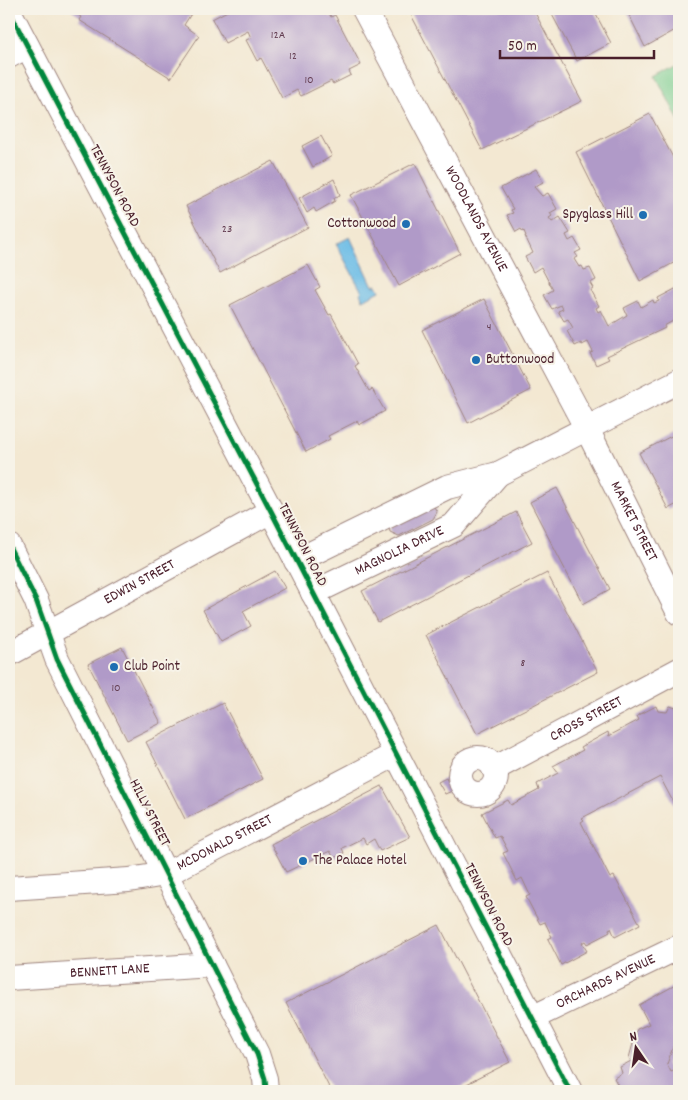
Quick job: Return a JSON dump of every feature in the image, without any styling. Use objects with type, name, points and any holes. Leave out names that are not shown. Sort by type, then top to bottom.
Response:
[{"type":"street","name":"WOODLANDS AVENUE","points":[[364,9],[587,429]]},
{"type":"street","name":"TENNYSON ROAD","points":[[9,11],[18,51],[271,511],[570,1091]]},
{"type":"street","name":"MAGNOLIA DRIVE","points":[[296,561],[447,487],[498,474],[679,382]]},
{"type":"street","name":"MARKET STREET","points":[[587,429],[679,612]]},
{"type":"street","name":"MAGNOLIA DRIVE","points":[[313,593],[454,525],[498,474]]},
{"type":"street","name":"EDWIN STREET","points":[[9,654],[271,511]]},
{"type":"street","name":"HILLY STREET","points":[[9,546],[36,600],[57,660],[257,1054],[265,1079],[265,1091]]},
{"type":"street","name":"CROSS STREET","points":[[494,769],[679,670]]},
{"type":"street","name":"MCDONALD STREET","points":[[9,888],[128,880],[166,874],[396,754]]},
{"type":"street","name":"ORCHARDS AVENUE","points":[[532,1018],[679,946]]},
{"type":"street","name":"BENNETT LANE","points":[[9,978],[212,965]]},
{"type":"green space","points":[[679,63],[679,121],[656,76]]},
{"type":"water","points":[[350,237],[373,286],[377,285],[380,291],[363,300],[360,293],[362,292],[336,244]]},
{"type":"building","points":[[69,9],[194,9],[184,25],[199,36],[171,78],[79,20],[81,17]]},
{"type":"building","points":[[231,9],[327,9],[331,17],[335,15],[361,65],[349,71],[351,75],[333,84],[331,81],[301,96],[297,90],[282,98],[261,58],[257,61],[246,40],[251,38],[248,31],[225,43],[212,19]]},
{"type":"building","points":[[408,9],[533,9],[582,101],[482,150]]},
{"type":"building","points":[[549,9],[593,9],[611,43],[577,61]]},
{"type":"building","points":[[626,9],[676,9],[679,16],[679,28],[645,47]]},
{"type":"building","name":"Spyglass Hill","points":[[650,114],[679,169],[679,260],[640,281],[576,152]]},
{"type":"building","points":[[321,136],[332,156],[313,167],[302,146]]},
{"type":"building","points":[[273,161],[308,227],[220,273],[186,206]]},
{"type":"building","name":"Cottonwood","points":[[415,163],[460,253],[399,286],[351,195]]},
{"type":"building","points":[[536,169],[543,182],[534,187],[542,196],[548,193],[557,209],[550,213],[552,216],[549,218],[552,222],[560,217],[570,233],[566,235],[569,241],[574,238],[581,250],[575,253],[578,257],[574,259],[579,267],[582,266],[584,270],[590,268],[596,280],[590,283],[593,288],[590,290],[599,306],[596,308],[598,312],[601,310],[609,326],[627,315],[624,308],[638,301],[641,307],[653,300],[654,303],[659,301],[658,298],[679,287],[679,321],[674,324],[673,321],[664,326],[665,328],[607,356],[609,359],[596,365],[590,353],[593,352],[588,342],[575,346],[567,331],[573,328],[568,319],[564,321],[558,311],[563,309],[561,305],[552,309],[544,295],[553,290],[541,267],[533,272],[525,257],[533,253],[524,231],[521,229],[516,232],[507,215],[513,213],[511,210],[513,209],[501,188]]},
{"type":"building","points":[[334,179],[340,195],[334,198],[335,201],[316,212],[314,208],[307,213],[299,198]]},
{"type":"building","points":[[308,265],[320,287],[315,290],[329,315],[331,314],[358,364],[355,366],[369,391],[372,389],[385,411],[359,425],[357,421],[328,436],[330,439],[306,452],[230,305]]},
{"type":"building","name":"Buttonwood","points":[[484,299],[531,390],[468,423],[422,330]]},
{"type":"building","points":[[679,432],[679,503],[668,509],[639,453]]},
{"type":"building","points":[[557,488],[610,589],[583,604],[530,502]]},
{"type":"building","points":[[432,503],[437,512],[433,519],[399,536],[390,532],[389,527]]},
{"type":"building","points":[[516,512],[532,542],[378,622],[362,591]]},
{"type":"building","points":[[275,571],[285,588],[243,611],[251,626],[221,642],[203,610]]},
{"type":"building","points":[[547,573],[598,672],[477,734],[426,635]]},
{"type":"building","points":[[122,647],[161,723],[127,740],[88,664]]},
{"type":"building","points":[[223,703],[263,779],[185,819],[146,742]]},
{"type":"building","points":[[656,706],[658,711],[667,712],[670,706],[679,709],[679,813],[660,777],[582,818],[584,820],[581,822],[610,878],[614,876],[640,924],[615,937],[611,928],[609,929],[610,932],[587,944],[585,941],[582,943],[587,951],[561,965],[548,939],[552,937],[545,922],[540,924],[526,897],[530,895],[522,878],[517,881],[503,853],[508,851],[500,836],[495,838],[482,813],[508,800],[511,805],[539,790],[537,784],[558,773],[553,766],[583,750],[581,747],[608,732],[609,736],[639,720],[637,716]]},
{"type":"building","points":[[446,778],[452,791],[445,794],[438,782]]},
{"type":"building","points":[[382,786],[410,837],[380,851],[374,839],[366,844],[363,838],[342,848],[344,853],[334,858],[330,851],[286,872],[271,844]]},
{"type":"building","points":[[439,925],[510,1062],[453,1091],[331,1091],[286,1003]]},
{"type":"building","points":[[679,983],[679,1043],[673,1047],[667,1064],[671,1072],[678,1069],[679,1091],[621,1091],[614,1078],[622,1073],[620,1067],[631,1061],[629,1058],[637,1029],[649,1024],[639,1005]]},
{"type":"cycle path","points":[[9,11],[271,511],[570,1091]]},
{"type":"cycle path","points":[[9,546],[36,600],[57,659],[257,1054],[265,1079],[266,1090]]},
{"type":"place","name":"Spyglass Hill","points":[[643,215]]},
{"type":"place","name":"Cottonwood","points":[[406,224]]},
{"type":"place","name":"Buttonwood","points":[[476,360]]},
{"type":"place","name":"Club Point","points":[[114,667]]},
{"type":"place","name":"The Palace Hotel","points":[[303,861]]}]
